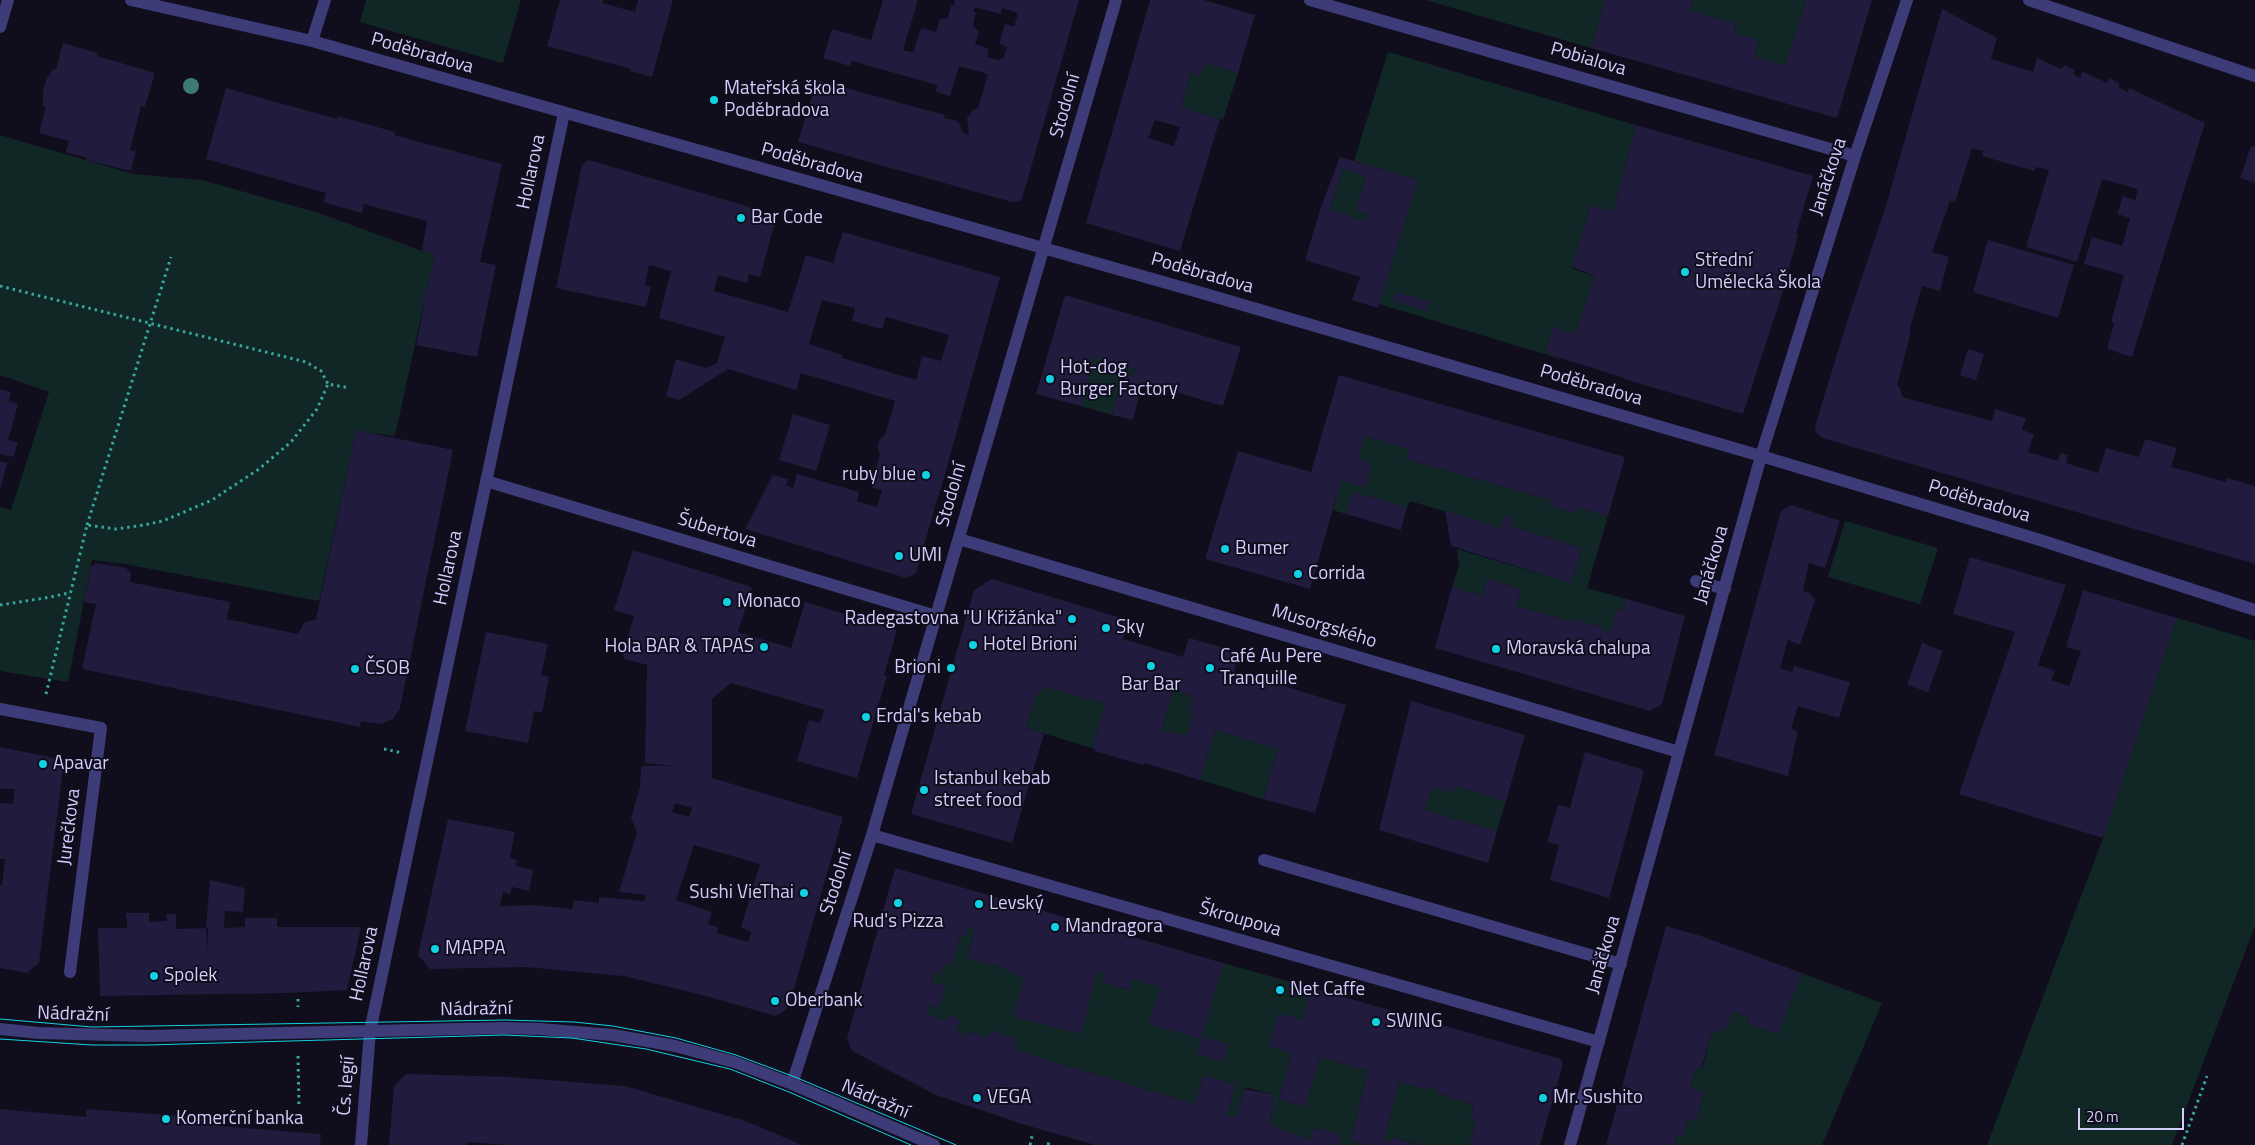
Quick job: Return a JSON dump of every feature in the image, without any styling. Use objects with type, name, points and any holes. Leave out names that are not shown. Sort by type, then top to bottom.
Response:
[{"type":"street","points":[[0,27],[8,0]]},
{"type":"street","name":"Poděbradova","points":[[131,0],[312,41],[1044,250],[1761,456],[2040,540],[2255,610]]},
{"type":"street","points":[[312,41],[325,0]]},
{"type":"street","name":"Stodolní","points":[[792,1084],[872,835],[1116,0]]},
{"type":"street","name":"Pobialova","points":[[1310,0],[1855,156]]},
{"type":"street","name":"Janáčkova","points":[[1570,1145],[1761,456],[1855,156],[1907,0]]},
{"type":"street","points":[[2029,0],[2255,76]]},
{"type":"street","name":"Hollarova","points":[[370,1031],[564,113]]},
{"type":"street","name":"Šubertova","points":[[486,481],[936,616]]},
{"type":"street","name":"Musorgského","points":[[959,539],[1679,752]]},
{"type":"street","points":[[1696,581],[1725,589]]},
{"type":"street","name":"Jurečkova","points":[[0,709],[101,728],[70,972]]},
{"type":"street","name":"Škroupova","points":[[872,835],[1599,1042]]},
{"type":"street","points":[[1264,860],[1621,964]]},
{"type":"street","name":"Nádražní","points":[[0,1029],[39,1033],[138,1036],[522,1028],[613,1035],[703,1053],[792,1084],[934,1145]]},
{"type":"street","name":"Čs. legií","points":[[361,1145],[370,1031]]},
{"type":"path","points":[[42,717],[69,593],[87,525],[171,257]]},
{"type":"path","points":[[0,286],[306,362],[321,371],[328,384]]},
{"type":"path","points":[[328,384],[350,388]]},
{"type":"path","points":[[87,525],[116,529],[144,525],[163,521],[212,500],[244,480],[290,442],[308,423],[317,409],[328,384]]},
{"type":"path","points":[[0,605],[69,593]]},
{"type":"path","points":[[2182,1145],[2207,1076]]},
{"type":"path","points":[[1030,1145],[1032,1136]]},
{"type":"green space","points":[[366,0],[521,0],[503,63],[360,22]]},
{"type":"green space","points":[[1425,0],[1605,0],[1591,48]]},
{"type":"green space","points":[[1693,0],[1806,0],[1785,66],[1754,57],[1759,41],[1734,33],[1736,24],[1690,10]]},
{"type":"green space","points":[[1388,52],[1636,125],[1613,212],[1590,207],[1572,267],[1595,276],[1575,334],[1553,327],[1545,352],[1567,361],[1379,304],[1418,180],[1354,161]]},
{"type":"green space","points":[[1205,63],[1238,73],[1223,120],[1181,107],[1192,70],[1195,75],[1199,75]]},
{"type":"green space","points":[[0,135],[133,174],[202,180],[322,214],[422,251],[435,253],[395,436],[356,431],[319,601],[125,564],[92,560],[68,682],[0,671],[0,507],[11,510],[49,392],[0,375]]},
{"type":"green space","points":[[1343,168],[1366,176],[1355,210],[1368,214],[1366,221],[1330,210]]},
{"type":"green space","points":[[1095,357],[1136,369],[1134,376],[1124,374],[1112,415],[1081,406]]},
{"type":"green space","points":[[1365,436],[1409,449],[1406,459],[1551,500],[1549,506],[1573,513],[1576,507],[1608,516],[1587,588],[1626,599],[1623,611],[1616,609],[1610,633],[1602,630],[1602,627],[1574,619],[1573,622],[1516,606],[1521,589],[1487,579],[1482,596],[1452,587],[1459,567],[1457,549],[1571,583],[1582,548],[1511,526],[1513,518],[1504,516],[1501,528],[1410,501],[1407,507],[1353,492],[1346,514],[1333,510],[1341,481],[1365,487],[1372,464],[1358,459]]},
{"type":"green space","points":[[1845,521],[1938,548],[1920,604],[1828,577]]},
{"type":"green space","points":[[2177,618],[2255,641],[2255,926],[2172,1145],[1987,1145],[2103,838]]},
{"type":"green space","points":[[1047,687],[1106,704],[1092,748],[1026,728],[1036,695]]},
{"type":"green space","points":[[1173,690],[1193,696],[1190,707],[1193,714],[1188,734],[1182,735],[1162,730]]},
{"type":"green space","points":[[1215,730],[1278,749],[1263,799],[1200,780]]},
{"type":"green space","points":[[1455,786],[1506,801],[1497,831],[1425,810],[1432,787],[1454,792]]},
{"type":"green space","points":[[970,924],[973,924],[972,928],[975,929],[967,958],[1010,970],[1009,973],[1024,977],[1015,1017],[1098,970],[1105,972],[1102,982],[1129,990],[1133,979],[1160,987],[1149,1024],[1201,1038],[1223,963],[1312,988],[1302,1020],[1278,1014],[1269,1046],[1292,1053],[1279,1099],[1305,1107],[1320,1057],[1368,1071],[1351,1140],[1366,1145],[1339,1145],[1341,1135],[1314,1128],[1311,1139],[1281,1130],[1281,1128],[1269,1124],[1274,1104],[1272,1094],[1248,1088],[1244,1089],[1236,1118],[1227,1116],[1235,1086],[1233,1084],[1206,1076],[1203,1078],[1195,1104],[1014,1049],[1015,1039],[991,1030],[987,1038],[968,1031],[964,1036],[956,1033],[961,1021],[949,1016],[947,1020],[927,1014],[930,1004],[939,1007],[945,985],[931,982],[934,972],[941,974],[944,964],[952,966],[960,935],[966,937]]},
{"type":"green space","points":[[1802,973],[1882,1003],[1822,1145],[1674,1145],[1677,1135],[1683,1136],[1688,1119],[1696,1121],[1704,1092],[1690,1088],[1695,1067],[1702,1069],[1712,1031],[1732,1011],[1748,1017],[1749,1024],[1778,1034]]},
{"type":"green space","points":[[1399,1082],[1429,1090],[1431,1086],[1437,1088],[1436,1092],[1474,1105],[1470,1120],[1476,1122],[1470,1143],[1473,1145],[1420,1145],[1393,1137],[1391,1142],[1384,1140]]},
{"type":"building","points":[[560,0],[603,0],[602,3],[635,12],[638,0],[673,0],[652,77],[630,71],[631,69],[547,46]]},
{"type":"building","points":[[883,0],[918,0],[903,50],[913,52],[921,28],[936,32],[940,19],[948,18],[951,5],[954,6],[955,0],[1079,0],[1022,199],[1012,202],[798,142],[817,80],[945,115],[944,118],[958,121],[963,133],[969,135],[967,118],[973,110],[978,108],[988,74],[959,66],[950,96],[936,92],[937,85],[852,61],[850,66],[823,58],[832,29],[871,40]],"holes":[[[975,7],[1000,14],[1002,8],[1018,13],[1014,27],[1005,24],[999,44],[1007,47],[1003,59],[997,60],[987,57],[989,49],[975,44],[979,32],[973,25],[976,13],[973,11]]]},
{"type":"building","points":[[1150,0],[1204,0],[1255,15],[1238,73],[1205,63],[1203,72],[1199,75],[1195,75],[1192,70],[1181,107],[1220,119],[1180,251],[1086,223]],"holes":[[[1155,120],[1180,127],[1174,146],[1148,138]]]},
{"type":"building","points":[[1605,0],[1693,0],[1690,10],[1736,24],[1734,33],[1759,40],[1754,57],[1785,66],[1806,0],[1872,0],[1837,118],[1591,48]]},
{"type":"building","points":[[1942,9],[1997,38],[1991,59],[2033,72],[2037,58],[2061,69],[2064,65],[2075,70],[2073,74],[2080,78],[2082,71],[2107,83],[2109,78],[2120,84],[2118,87],[2128,92],[2129,88],[2205,123],[2132,357],[2107,349],[2114,323],[2111,322],[2124,275],[2084,264],[2092,237],[2122,246],[2130,218],[2117,214],[2123,196],[2135,200],[2138,189],[2102,179],[2077,262],[2026,247],[2049,170],[2036,167],[2034,171],[1982,156],[1983,151],[1972,148],[1955,202],[1950,201],[1932,252],[1949,257],[1940,291],[1922,286],[1909,332],[1911,332],[1897,385],[1900,388],[1902,397],[1992,421],[1995,409],[2026,418],[2022,430],[2034,434],[2028,452],[2058,461],[2060,453],[2068,455],[2066,463],[2098,473],[2106,448],[2139,457],[2145,439],[2177,448],[2171,467],[2226,482],[2227,478],[2255,486],[2255,564],[1822,438],[1816,432],[1815,426],[1850,312],[1886,206]]},
{"type":"building","points":[[63,43],[98,53],[97,56],[155,73],[145,107],[141,106],[130,150],[136,151],[131,171],[86,160],[87,158],[66,152],[69,141],[39,133],[46,107],[43,106],[43,92],[46,80],[53,69],[56,70]]},
{"type":"building","points":[[226,88],[337,119],[338,116],[395,132],[394,135],[502,164],[480,262],[496,265],[477,357],[416,345],[425,291],[427,291],[435,253],[422,251],[427,221],[364,204],[362,213],[323,202],[326,193],[206,159]]},
{"type":"building","name":"Střední Umělecká Škola","points":[[1636,125],[1813,176],[1796,234],[1798,234],[1784,288],[1743,414],[1624,379],[1545,353],[1553,326],[1575,334],[1595,276],[1572,267],[1590,207],[1613,212]]},
{"type":"building","points":[[2251,146],[2255,147],[2255,183],[2240,178]]},
{"type":"building","points":[[1340,157],[1418,180],[1378,308],[1352,300],[1360,277],[1305,260],[1321,207]],"holes":[[[1343,168],[1366,176],[1355,210],[1368,214],[1366,221],[1330,210]]]},
{"type":"building","points":[[589,160],[777,215],[760,277],[749,274],[747,283],[718,275],[714,291],[788,312],[806,255],[833,263],[843,232],[1000,277],[941,488],[935,506],[930,505],[935,507],[916,573],[906,578],[745,529],[773,475],[788,479],[786,485],[793,488],[797,474],[859,492],[857,501],[877,507],[882,490],[871,487],[880,454],[877,447],[880,439],[885,435],[895,401],[801,373],[796,390],[728,369],[679,400],[666,396],[676,359],[706,368],[717,363],[725,337],[659,318],[671,271],[649,265],[645,285],[651,287],[646,307],[556,288],[582,165]],"holes":[[[822,300],[855,308],[852,321],[882,329],[886,317],[949,335],[941,361],[922,356],[916,380],[842,358],[842,355],[809,344]]]},
{"type":"building","points":[[1988,240],[2074,265],[2058,318],[1973,292]]},
{"type":"building","points":[[1396,292],[1430,302],[1427,311],[1393,301]]},
{"type":"building","points":[[1065,295],[1241,347],[1223,406],[1143,382],[1133,420],[1112,415],[1124,374],[1134,376],[1136,369],[1095,357],[1081,406],[1036,394]]},
{"type":"building","points":[[1968,349],[1984,354],[1976,380],[1960,375]]},
{"type":"building","points":[[1339,375],[1625,457],[1608,516],[1576,507],[1574,513],[1549,506],[1551,500],[1406,459],[1409,449],[1365,436],[1358,459],[1372,464],[1365,487],[1341,481],[1310,589],[1205,559],[1238,451],[1311,472]]},
{"type":"building","points":[[0,389],[11,392],[9,401],[18,404],[8,440],[18,443],[13,457],[0,454]]},
{"type":"building","points":[[793,414],[830,425],[816,471],[779,460]]},
{"type":"building","points":[[356,430],[453,450],[400,708],[393,719],[381,724],[361,721],[360,727],[82,669],[96,604],[84,602],[91,567],[96,563],[126,568],[131,573],[130,582],[230,602],[227,619],[298,634],[304,623],[316,619]]},
{"type":"building","points":[[0,461],[7,463],[1,487],[0,487]]},
{"type":"building","points":[[1353,492],[1407,507],[1401,530],[1346,514]]},
{"type":"building","points":[[1791,505],[1840,521],[1825,568],[1809,563],[1803,591],[1810,593],[1815,600],[1800,645],[1788,640],[1780,668],[1792,672],[1794,666],[1850,682],[1839,718],[1798,706],[1791,729],[1798,731],[1788,776],[1714,755],[1781,511]]},
{"type":"building","points":[[1445,511],[1501,528],[1504,516],[1513,518],[1511,526],[1582,548],[1571,583],[1451,546]]},
{"type":"building","points":[[633,550],[752,587],[738,632],[791,648],[805,602],[897,630],[884,675],[887,676],[857,778],[797,761],[809,720],[820,723],[824,710],[731,683],[712,699],[712,778],[843,817],[794,989],[787,1009],[776,1016],[699,994],[623,976],[526,967],[430,969],[418,955],[448,819],[515,832],[510,858],[517,860],[516,866],[533,870],[529,891],[512,887],[510,894],[503,892],[500,906],[533,905],[572,909],[574,900],[599,903],[599,897],[644,901],[646,895],[619,892],[637,832],[631,818],[640,787],[641,766],[675,766],[645,763],[647,665],[625,659],[623,655],[634,616],[614,610]],"holes":[[[675,803],[692,808],[689,817],[672,812]],[[694,845],[760,864],[741,927],[751,932],[748,942],[717,933],[718,927],[708,924],[712,912],[676,900]]]},
{"type":"building","points":[[1970,557],[2066,585],[2038,665],[2055,671],[2051,680],[2069,686],[2081,651],[2066,647],[2083,590],[2177,618],[2103,838],[1959,794],[2015,632],[1953,614]]},
{"type":"building","points":[[992,579],[1128,620],[1123,639],[1183,657],[1189,638],[1239,652],[1234,671],[1346,705],[1315,813],[1263,799],[1278,749],[1215,730],[1200,780],[1145,763],[1144,765],[1094,751],[1095,749],[1092,748],[1106,704],[1047,687],[1036,695],[1026,728],[1044,734],[1012,843],[911,814],[974,590]],"holes":[[[1173,690],[1193,696],[1190,707],[1193,714],[1188,734],[1182,735],[1162,730]]]},
{"type":"building","points":[[1487,579],[1521,589],[1516,606],[1573,622],[1574,619],[1602,627],[1602,630],[1610,633],[1616,609],[1623,611],[1626,599],[1685,616],[1662,704],[1650,711],[1435,648],[1452,587],[1482,596]]},
{"type":"building","points":[[486,632],[548,644],[541,675],[549,677],[542,713],[534,711],[528,743],[465,731]]},
{"type":"building","points":[[1922,643],[1943,651],[1928,692],[1907,685]]},
{"type":"building","points":[[1411,701],[1525,735],[1506,801],[1455,786],[1454,793],[1432,787],[1425,810],[1497,831],[1488,863],[1379,830]]},
{"type":"building","points":[[0,747],[64,760],[39,963],[27,973],[0,968],[0,885],[2,886],[5,859],[0,859],[0,803],[13,804],[15,789],[0,789]]},
{"type":"building","points":[[1585,752],[1641,769],[1644,772],[1609,898],[1550,880],[1559,845],[1547,842],[1558,805],[1570,808]]},
{"type":"building","points":[[895,868],[1223,963],[1202,1037],[1228,1044],[1224,1062],[1197,1054],[1201,1039],[1149,1024],[1160,987],[1133,979],[1130,990],[1102,982],[1105,972],[1098,970],[1081,1034],[1014,1017],[1024,977],[1009,973],[1010,970],[967,958],[975,929],[972,928],[973,924],[970,924],[966,937],[960,935],[952,966],[944,964],[941,974],[934,972],[931,982],[946,985],[939,1007],[930,1004],[927,1014],[947,1020],[949,1015],[961,1021],[956,1033],[964,1036],[967,1031],[987,1038],[991,1030],[1016,1039],[1014,1049],[1195,1104],[1203,1078],[1206,1076],[1233,1084],[1235,1086],[1227,1116],[1236,1118],[1244,1089],[1272,1094],[1274,1104],[1269,1124],[1282,1128],[1281,1130],[1311,1139],[1314,1128],[1342,1135],[1339,1145],[1095,1145],[1022,1124],[936,1095],[852,1051],[847,1038]]},
{"type":"building","points":[[210,880],[245,888],[243,912],[225,911],[224,928],[245,927],[245,918],[277,918],[277,927],[361,927],[347,990],[286,993],[100,996],[98,928],[127,928],[126,913],[149,913],[149,922],[167,921],[166,914],[176,914],[176,929],[206,928]],"holes":[[[206,928],[208,928],[207,952]]]},
{"type":"building","points":[[1666,926],[1701,936],[1802,973],[1778,1034],[1749,1024],[1748,1017],[1732,1011],[1727,1029],[1718,1033],[1712,1031],[1701,1069],[1695,1067],[1690,1088],[1704,1092],[1696,1121],[1688,1119],[1683,1137],[1677,1135],[1674,1145],[1606,1145]]},
{"type":"building","points":[[1312,988],[1561,1059],[1563,1064],[1540,1145],[1473,1145],[1470,1143],[1476,1122],[1470,1120],[1474,1105],[1436,1092],[1437,1088],[1431,1086],[1429,1090],[1399,1082],[1384,1140],[1391,1142],[1393,1137],[1418,1145],[1366,1145],[1351,1140],[1368,1071],[1320,1057],[1305,1107],[1279,1099],[1292,1053],[1269,1046],[1278,1013],[1302,1020]]},
{"type":"building","points":[[406,1074],[510,1077],[625,1086],[738,1118],[802,1145],[506,1145],[468,1142],[467,1145],[389,1145],[394,1086]]},
{"type":"building","points":[[0,1109],[86,1117],[86,1109],[220,1119],[219,1126],[321,1134],[320,1145],[0,1145]]},
{"type":"tram line","points":[[0,1019],[92,1027],[505,1020],[574,1022],[613,1026],[676,1038],[736,1055],[795,1077],[956,1145]]},
{"type":"tram line","points":[[0,1039],[92,1045],[147,1045],[504,1035],[572,1038],[646,1049],[730,1069],[789,1092],[911,1145]]},
{"type":"place","name":"Mateřská škola Poděbradova","points":[[714,100]]},
{"type":"place","name":"Bar Code","points":[[741,218]]},
{"type":"place","name":"Střední Umělecká Škola","points":[[1685,272]]},
{"type":"place","name":"Hot-dog Burger Factory","points":[[1050,379]]},
{"type":"place","name":"ruby blue","points":[[926,475]]},
{"type":"place","name":"Bumer","points":[[1225,549]]},
{"type":"place","name":"UMI","points":[[899,556]]},
{"type":"place","name":"Corrida","points":[[1298,574]]},
{"type":"place","name":"Monaco","points":[[727,602]]},
{"type":"place","name":"Radegastovna \"U Křižánka\"","points":[[1072,619]]},
{"type":"place","name":"Sky","points":[[1106,628]]},
{"type":"place","name":"Hotel Brioni","points":[[973,645]]},
{"type":"place","name":"Hola BAR & TAPAS","points":[[764,647]]},
{"type":"place","name":"Moravská chalupa","points":[[1496,649]]},
{"type":"place","name":"Bar Bar","points":[[1151,666]]},
{"type":"place","name":"Brioni","points":[[951,668]]},
{"type":"place","name":"Café Au Pere Tranquille","points":[[1210,668]]},
{"type":"place","name":"ČSOB","points":[[355,669]]},
{"type":"place","name":"Erdal's kebab","points":[[866,717]]},
{"type":"place","name":"Apavar","points":[[43,764]]},
{"type":"place","name":"Istanbul kebab street food","points":[[924,790]]},
{"type":"place","name":"Sushi VieThai","points":[[804,893]]},
{"type":"place","name":"Rud's Pizza","points":[[898,903]]},
{"type":"place","name":"Levský","points":[[979,904]]},
{"type":"place","name":"Mandragora","points":[[1055,927]]},
{"type":"place","name":"MAPPA","points":[[435,949]]},
{"type":"place","name":"Spolek","points":[[154,976]]},
{"type":"place","name":"Net Caffe","points":[[1280,990]]},
{"type":"place","name":"Oberbank","points":[[775,1001]]},
{"type":"place","name":"SWING","points":[[1376,1022]]},
{"type":"place","name":"VEGA","points":[[977,1098]]},
{"type":"place","name":"Mr. Sushito","points":[[1543,1098]]},
{"type":"place","name":"Komerční banka","points":[[166,1119]]}]
